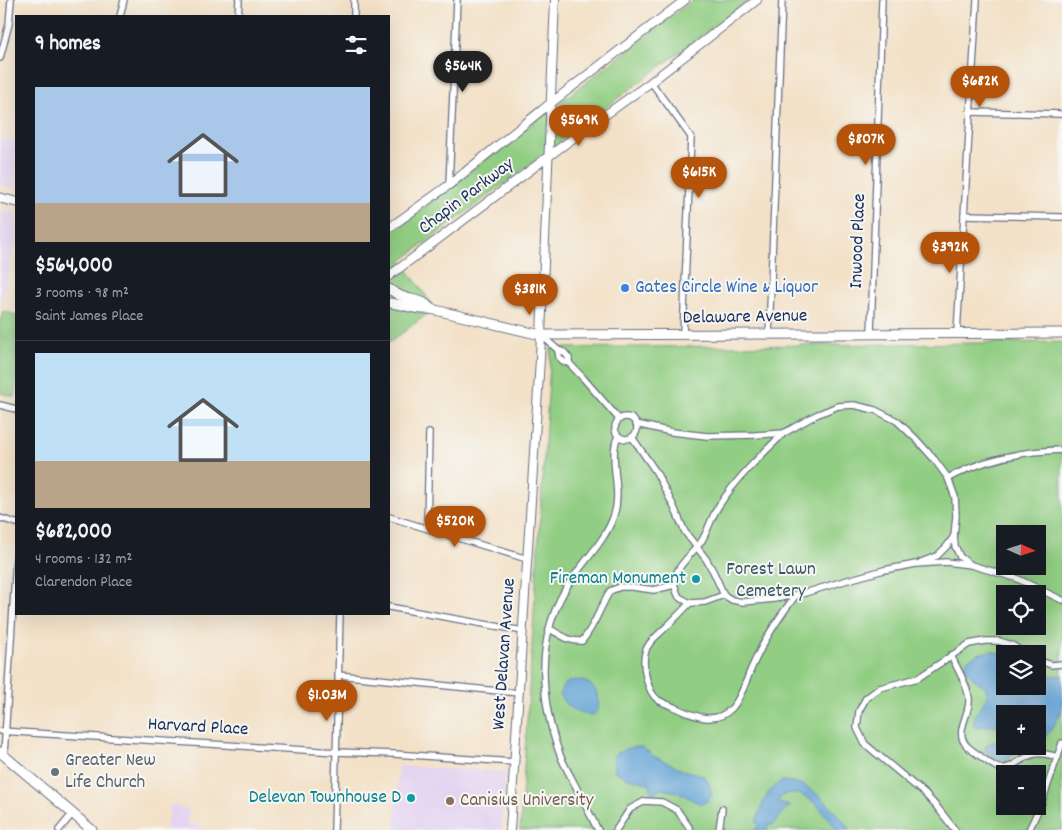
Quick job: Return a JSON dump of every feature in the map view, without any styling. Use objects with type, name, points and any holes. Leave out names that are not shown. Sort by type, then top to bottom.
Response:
[{"type":"main road","points":[[0,198],[15,202]]},
{"type":"main road","name":"Delaware Avenue","points":[[390,290],[404,297],[426,303],[431,309]]},
{"type":"main road","name":"Delaware Avenue","points":[[390,303],[424,310],[431,309],[541,335],[683,336],[1062,333]]},
{"type":"main road","points":[[2,754],[92,830]]},
{"type":"street","points":[[0,58],[9,24],[11,0]]},
{"type":"street","points":[[120,15],[124,0]]},
{"type":"street","points":[[238,15],[239,0]]},
{"type":"street","points":[[354,0],[354,15]]},
{"type":"street","points":[[449,185],[457,0]]},
{"type":"street","name":"West Delavan Avenue","points":[[510,830],[541,335],[555,0]]},
{"type":"street","name":"Chapin Parkway","points":[[390,227],[449,185],[551,103],[686,0]]},
{"type":"street","name":"Chapin Parkway","points":[[390,275],[651,82],[757,0]]},
{"type":"street","points":[[769,335],[782,0]]},
{"type":"street","name":"Inwood Place","points":[[871,334],[882,0]]},
{"type":"street","points":[[957,333],[976,0]]},
{"type":"street","points":[[651,82],[691,137],[683,336]]},
{"type":"street","points":[[970,112],[1062,114]]},
{"type":"street","points":[[964,215],[1062,217]]},
{"type":"street","points":[[541,335],[558,350],[564,352],[569,363],[619,419]]},
{"type":"street","points":[[0,405],[15,410]]},
{"type":"street","points":[[724,595],[705,602],[690,603],[679,597],[674,585],[677,572],[705,535],[717,508],[736,482],[755,462],[784,433],[816,415],[838,406],[854,405],[874,410],[897,421],[934,459],[948,478],[955,498],[955,546],[960,557],[971,565]]},
{"type":"street","points":[[636,424],[636,430],[632,437],[625,439],[616,433],[615,426],[619,419],[624,417],[631,418],[636,424],[672,432],[707,436],[784,433]]},
{"type":"street","points":[[427,528],[429,433]]},
{"type":"street","points":[[598,830],[559,754],[548,718],[544,683],[544,653],[556,608],[565,589],[604,536],[613,518],[617,503],[614,458],[615,443],[618,436]]},
{"type":"street","points":[[632,437],[656,472],[685,532],[713,570],[724,595],[732,600],[744,602],[774,599],[796,595],[884,570],[916,564],[946,562],[971,565],[1016,578],[1062,600]]},
{"type":"street","points":[[948,478],[963,470],[1014,455],[1043,450],[1062,450]]},
{"type":"street","points":[[390,517],[527,559]]},
{"type":"street","points":[[0,518],[15,523]]},
{"type":"street","points":[[916,564],[937,556],[954,536]]},
{"type":"street","points":[[2,754],[15,571]]},
{"type":"street","points":[[550,629],[568,639],[582,641],[588,634],[610,590],[620,587],[654,590],[674,585]]},
{"type":"street","points":[[690,603],[650,642],[645,652],[646,676],[652,693],[658,700],[697,717],[708,719],[721,716],[732,708],[769,634],[785,608],[796,595]]},
{"type":"street","points":[[390,607],[523,631]]},
{"type":"street","points":[[334,830],[337,752],[338,615]]},
{"type":"street","points":[[955,830],[925,794],[865,744],[858,728],[858,711],[866,698],[880,688],[918,678],[969,644],[999,641],[1012,645]]},
{"type":"street","points":[[951,655],[967,688],[969,699],[962,730],[966,746],[997,767],[1005,768],[1026,756],[1036,753],[1058,757]]},
{"type":"street","points":[[1046,663],[1062,664]]},
{"type":"street","points":[[338,675],[519,693]]},
{"type":"street","name":"Harvard Place","points":[[3,731],[514,762]]},
{"type":"street","points":[[1029,830],[1042,802],[1062,743]]},
{"type":"street","points":[[616,830],[630,809],[645,801],[662,802],[677,810],[690,830]]},
{"type":"street","points":[[719,830],[722,809]]},
{"type":"street","points":[[58,830],[72,813]]},
{"type":"shaded area","points":[[0,138],[15,142],[15,189],[0,185]]},
{"type":"shaded area","points":[[0,210],[15,213],[15,243],[0,306]]},
{"type":"shaded area","name":"Canisius University","points":[[398,766],[505,772],[502,830],[395,830]]},
{"type":"shaded area","points":[[170,805],[189,809],[187,824],[204,826],[203,830],[166,830]]},
{"type":"green space","points":[[693,0],[749,0],[401,261],[435,308],[390,342],[390,233]]},
{"type":"green space","points":[[3,311],[15,315],[15,397],[0,393],[0,323]]},
{"type":"green space","name":"Forest Lawn Cemetery","points":[[1062,342],[1062,830],[520,830],[551,348]]},
{"type":"water","points":[[991,651],[996,652],[996,695],[1046,695],[1046,676],[1062,675],[1061,712],[1046,735],[1046,705],[996,705],[996,726],[974,727],[976,714],[988,696],[986,688],[974,679],[965,668],[967,660],[978,654]]},
{"type":"water","points":[[576,680],[588,683],[597,694],[598,711],[591,716],[573,709],[561,698],[561,690],[564,686]]},
{"type":"water","points":[[996,742],[996,755],[1012,755],[1007,759],[993,756],[984,749],[988,744]]},
{"type":"water","points":[[633,747],[642,747],[653,756],[682,770],[704,776],[710,786],[712,796],[705,802],[698,803],[672,791],[659,789],[652,794],[650,784],[625,777],[615,771],[614,755]]},
{"type":"water","points":[[782,781],[803,785],[821,797],[850,830],[837,830],[824,813],[809,799],[790,793],[783,795],[777,803],[791,806],[784,810],[773,825],[768,825],[766,830],[754,830],[759,825],[756,822],[768,793]]},
{"type":"place","name":"Gates Circle Wine & Liquor","points":[[625,288]]},
{"type":"place","name":"Fireman Monument","points":[[696,579]]},
{"type":"place","name":"Greater New Life Church","points":[[55,772]]},
{"type":"place","name":"Delevan Townhouse D","points":[[411,798]]},
{"type":"place","name":"Canisius University","points":[[450,801]]}]
